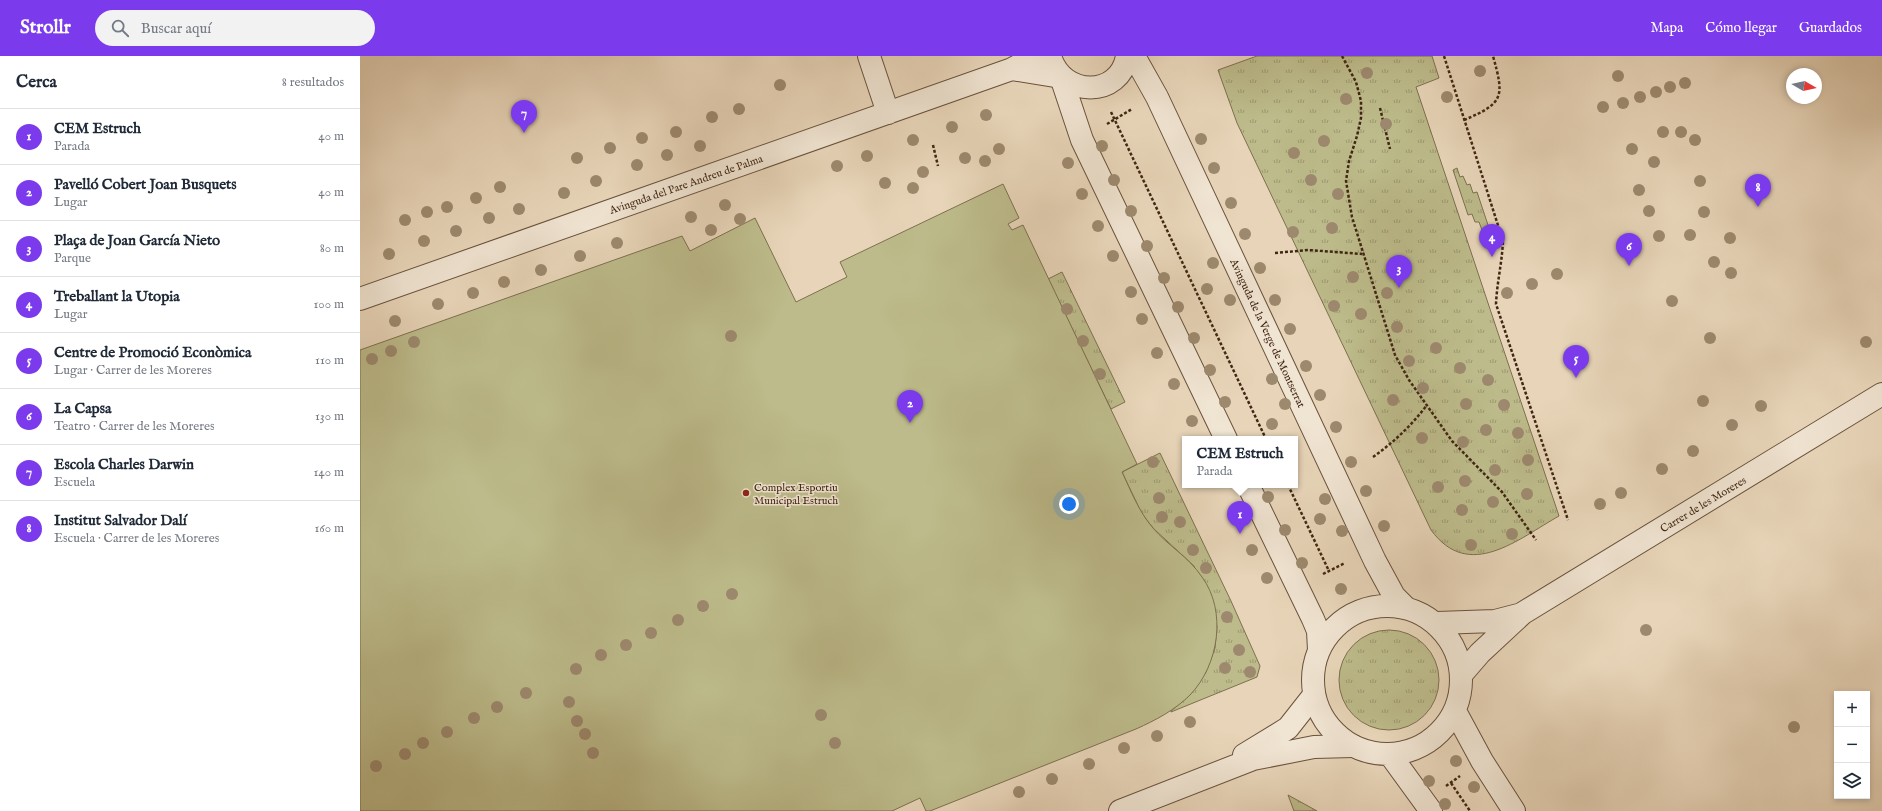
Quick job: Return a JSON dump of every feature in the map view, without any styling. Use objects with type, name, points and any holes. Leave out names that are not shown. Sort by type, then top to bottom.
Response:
[{"type":"street","points":[[869,56],[888,113]]},
{"type":"street","name":"Avinguda del Pare Andreu de Palma","points":[[360,299],[1012,69],[1036,56]]},
{"type":"street","points":[[1050,56],[1053,66],[1061,76],[1071,84],[1084,88],[1098,87],[1110,82],[1120,72],[1127,56]]},
{"type":"street","name":"Avinguda de la Verge de Montserrat","points":[[1134,56],[1158,97],[1375,561],[1394,596],[1405,607]]},
{"type":"street","name":"Avinguda del Pare Andreu de Palma","points":[[1012,69],[1061,76]]},
{"type":"street","points":[[1061,76],[1082,140],[1225,436]]},
{"type":"street","name":"Carrer de les Moreres","points":[[1461,675],[1480,653],[1523,614],[1882,394]]},
{"type":"street","points":[[1249,488],[1313,619],[1318,631],[1319,650]]},
{"type":"street","points":[[1390,605],[1405,607],[1437,623],[1452,643],[1459,657],[1461,675],[1460,694],[1455,711],[1445,728],[1423,746],[1391,756],[1361,751],[1337,736],[1322,717],[1314,695],[1315,664],[1319,650],[1331,631],[1345,619],[1373,608],[1390,605]]},
{"type":"street","name":"Carrer de les Moreres","points":[[1437,623],[1495,621],[1523,614]]},
{"type":"street","points":[[1210,774],[1288,728],[1314,695]]},
{"type":"street","points":[[1455,711],[1482,761],[1514,811]]},
{"type":"street","points":[[1120,811],[1210,774],[1253,759],[1314,747],[1353,746]]},
{"type":"street","points":[[1391,756],[1430,811]]},
{"type":"path","points":[[1342,56],[1351,72],[1361,101],[1361,118],[1357,136],[1348,161],[1346,181],[1352,217],[1362,254],[1395,355],[1409,380],[1452,441],[1502,492],[1536,540]]},
{"type":"path","points":[[1444,56],[1503,241],[1502,262],[1496,287],[1496,304],[1568,520]]},
{"type":"path","points":[[1464,120],[1491,106],[1499,95],[1500,82],[1493,56]]},
{"type":"path","points":[[1109,106],[1265,436]]},
{"type":"path","points":[[1103,127],[1133,108]]},
{"type":"path","points":[[1380,108],[1390,149]]},
{"type":"path","points":[[933,145],[938,166]]},
{"type":"path","points":[[1275,253],[1308,250],[1362,254]]},
{"type":"path","points":[[1373,457],[1390,445],[1405,431],[1427,406]]},
{"type":"path","points":[[1289,488],[1329,571]]},
{"type":"path","points":[[1317,577],[1349,561]]},
{"type":"path","points":[[1441,790],[1462,775]]},
{"type":"path","points":[[1451,783],[1470,811]]},
{"type":"green space","points":[[1257,56],[1432,56],[1439,78],[1416,87],[1559,516],[1511,544],[1494,551],[1477,554],[1461,553],[1446,545],[1431,530],[1237,123],[1218,70]]},
{"type":"green space","points":[[1457,168],[1460,177],[1463,176],[1467,185],[1470,184],[1473,193],[1477,192],[1492,237],[1488,239],[1485,229],[1482,230],[1479,222],[1475,222],[1472,214],[1468,215],[1453,170]]},
{"type":"green space","name":"Complex Esportiu Municipal Estruch","points":[[1003,184],[1019,218],[1008,224],[1012,230],[1023,225],[1137,464],[1122,472],[1136,501],[1148,522],[1165,540],[1191,563],[1202,577],[1210,591],[1215,606],[1217,621],[1216,638],[1208,669],[1200,683],[1190,695],[1165,714],[1136,729],[930,811],[926,811],[920,798],[892,811],[360,811],[360,350],[682,236],[690,251],[755,218],[796,302],[847,277],[840,262]]},
{"type":"green space","points":[[1062,272],[1125,402],[1111,409],[1048,279]]},
{"type":"green space","points":[[1160,453],[1231,601],[1260,666],[1257,677],[1171,712],[1190,695],[1206,672],[1215,648],[1217,626],[1194,566],[1153,528],[1142,514],[1122,472]]},
{"type":"green space","points":[[1389,630],[1408,634],[1424,645],[1435,661],[1439,680],[1435,699],[1424,715],[1408,726],[1389,730],[1370,726],[1354,715],[1343,699],[1339,680],[1343,661],[1354,645],[1370,634]]},
{"type":"green space","points":[[1288,795],[1317,811],[1294,811]]},
{"type":"place","name":"Escola Charles Darwin","points":[[524,133]]},
{"type":"place","name":"Institut Salvador Dalí","points":[[1758,207]]},
{"type":"place","name":"Treballant la Utopia","points":[[1492,257]]},
{"type":"place","name":"La Capsa","points":[[1629,266]]},
{"type":"place","name":"Plaça de Joan García Nieto","points":[[1399,288]]},
{"type":"place","name":"Centre de Promoció Econòmica","points":[[1576,378]]},
{"type":"place","name":"Pavelló Cobert Joan Busquets","points":[[910,423]]},
{"type":"place","name":"Complex Esportiu Municipal Estruch","points":[[746,493]]},
{"type":"place","name":"CEM Estruch","points":[[1240,534]]}]
